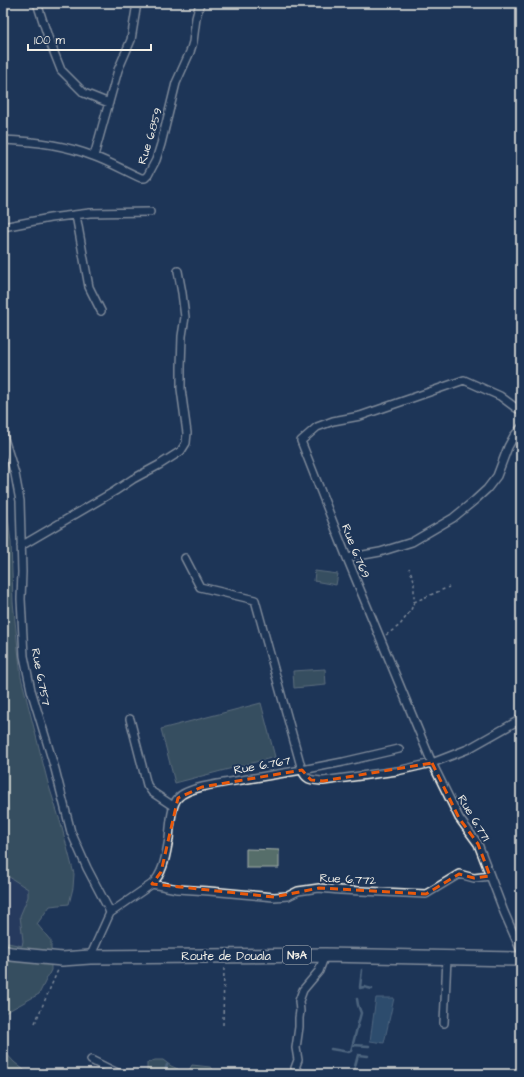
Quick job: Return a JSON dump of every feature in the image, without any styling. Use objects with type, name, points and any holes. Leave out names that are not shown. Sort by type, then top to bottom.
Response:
[{"type":"highway","name":"Route de Douala","points":[[3,952],[62,958],[326,955],[521,959]]},
{"type":"street","points":[[37,3],[61,70],[84,93],[109,103]]},
{"type":"street","points":[[94,156],[118,70],[130,40],[137,3]]},
{"type":"street","name":"Rue 6.859","points":[[3,140],[21,140],[78,151],[94,156],[141,178],[145,178],[156,160],[176,83],[190,52],[200,3]]},
{"type":"street","points":[[3,227],[50,218],[90,213],[150,212]]},
{"type":"street","points":[[76,215],[89,287],[101,311]]},
{"type":"street","points":[[21,546],[159,465],[181,451],[186,443],[187,433],[181,389],[182,336],[185,317],[178,271]]},
{"type":"street","name":"Rue 6.769","points":[[432,763],[347,558],[301,441],[317,427],[333,421],[360,416],[464,380],[500,396],[521,410]]},
{"type":"street","points":[[347,558],[380,552],[412,542],[453,518],[487,489],[497,476],[508,447],[514,436],[521,428]]},
{"type":"street","name":"Rue 6.757","points":[[3,435],[15,474],[20,501],[22,572],[21,599],[24,656],[31,690],[55,769],[71,832],[87,868],[110,913]]},
{"type":"street","name":"Rue 6.767","points":[[173,806],[178,798],[186,792],[202,787],[302,770],[255,600],[200,587],[185,558]]},
{"type":"street","points":[[90,957],[110,913],[155,882],[161,872],[166,853],[173,806],[152,792],[147,785],[130,719]]},
{"type":"street","points":[[399,749],[302,770],[304,776],[311,780],[323,782],[391,772],[432,763],[468,749],[521,719]]},
{"type":"street","name":"Rue 6.771","points":[[432,763],[459,818],[478,844],[521,952]]},
{"type":"street","name":"Rue 6.772","points":[[152,884],[177,889],[274,897],[288,896],[298,891],[320,888],[426,894],[459,874],[474,878],[490,876]]},
{"type":"street","points":[[300,1074],[295,1068],[298,1060],[296,1048],[299,1027],[299,1001],[303,990],[319,970],[326,955]]},
{"type":"street","points":[[444,1023],[447,958]]},
{"type":"street","points":[[91,1060],[120,1074]]},
{"type":"path","points":[[381,639],[400,625],[411,610],[414,602],[414,580],[409,568]]},
{"type":"path","points":[[414,602],[448,587]]},
{"type":"path","points":[[223,956],[223,1025]]},
{"type":"path","points":[[35,1023],[62,958]]},
{"type":"highlighted area","points":[[432,763],[459,818],[478,844],[490,876],[474,878],[459,874],[426,894],[319,888],[274,897],[152,884],[161,872],[178,798],[202,787],[302,770],[311,780],[323,781]]},
{"type":"shaded area","points":[[3,873],[28,889],[28,897],[20,916],[23,941],[22,946],[3,942]]},
{"type":"shaded area","points":[[376,998],[394,998],[384,1043],[370,1041]]},
{"type":"green space","points":[[3,474],[11,543],[13,602],[21,677],[48,783],[61,824],[74,874],[73,888],[69,904],[50,906],[37,924],[51,941],[51,970],[39,994],[3,1014],[3,942],[22,946],[23,941],[20,916],[28,897],[28,889],[3,873]]},
{"type":"green space","points":[[315,571],[338,574],[336,585],[314,581]]},
{"type":"green space","points":[[325,669],[326,685],[294,688],[293,671]]},
{"type":"green space","points":[[261,703],[275,757],[175,783],[161,729]]},
{"type":"green space","points":[[246,849],[279,850],[279,868],[246,868]]},
{"type":"green space","points":[[3,1050],[14,1062],[29,1074],[3,1074]]},
{"type":"green space","points":[[155,1060],[163,1060],[185,1073],[188,1072],[192,1065],[210,1067],[212,1068],[214,1074],[147,1074],[147,1063]]},
{"type":"waterway","points":[[360,987],[362,970]]},
{"type":"waterway","points":[[360,988],[364,987],[372,989]]},
{"type":"waterway","points":[[331,1049],[351,1051],[361,1013],[357,999]]},
{"type":"waterway","points":[[353,1045],[369,1046]]},
{"type":"waterway","points":[[354,1070],[358,1055],[368,1056]]},
{"type":"waterway","points":[[164,1074],[167,1065]]},
{"type":"waterway","points":[[188,1073],[193,1074]]}]
